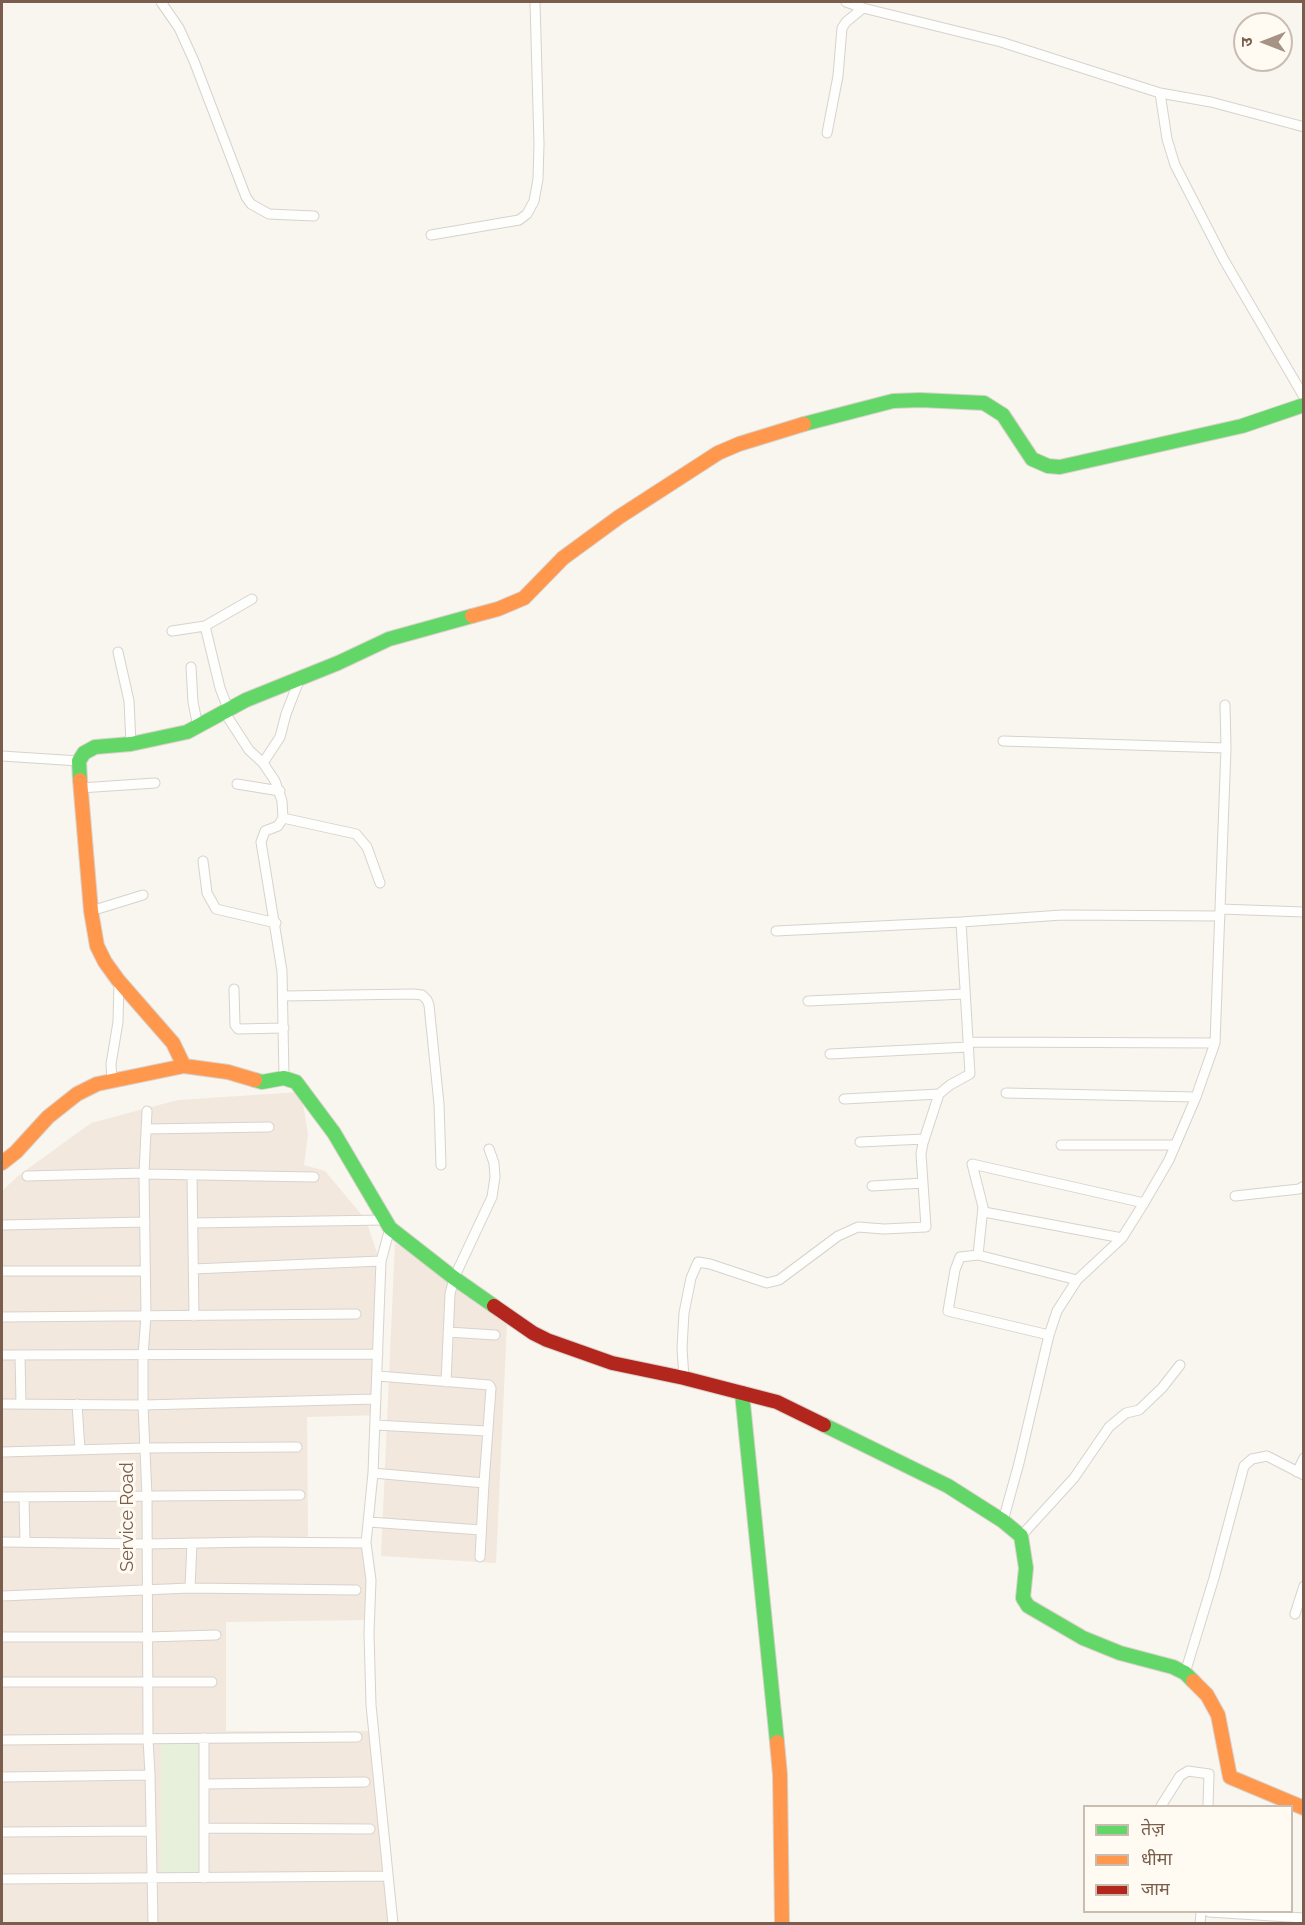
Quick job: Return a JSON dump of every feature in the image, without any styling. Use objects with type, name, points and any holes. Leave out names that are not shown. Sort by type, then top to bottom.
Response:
[{"type":"street","points":[[161,2],[179,28],[194,61],[246,197],[251,204],[269,214],[314,216]]},
{"type":"street","points":[[431,235],[519,220],[527,214],[534,201],[538,178],[539,112],[535,2]]},
{"type":"street","points":[[846,2],[1001,42],[1160,93],[1210,102],[1304,127]]},
{"type":"street","points":[[827,133],[838,76],[842,28],[863,8]]},
{"type":"street","points":[[1160,93],[1167,139],[1175,165],[1224,260],[1304,397]]},
{"type":"street","points":[[184,1066],[173,1044],[118,980],[96,946],[80,788],[79,761],[84,753],[95,747],[131,744],[187,732],[246,700],[332,666],[389,639],[498,609],[524,598],[563,558],[620,517],[718,453],[739,444],[826,418],[893,401],[920,399],[984,403],[1003,415],[1032,459],[1048,466],[1060,467],[1242,426],[1304,405]]},
{"type":"street","points":[[172,631],[205,626],[252,599]]},
{"type":"street","points":[[205,626],[227,712],[249,750],[263,763],[280,791],[283,818],[278,826],[265,831],[261,842],[282,971],[284,1078]]},
{"type":"street","points":[[118,652],[129,701],[131,744]]},
{"type":"street","points":[[191,666],[193,702],[198,727]]},
{"type":"street","points":[[263,763],[280,737],[300,678]]},
{"type":"street","points":[[1003,1521],[1057,1311],[1077,1280],[1122,1238],[1144,1203],[1169,1160],[1196,1097],[1215,1043],[1226,748],[1225,705]]},
{"type":"street","points":[[1003,741],[1226,748]]},
{"type":"street","points":[[2,756],[79,761]]},
{"type":"street","points":[[80,788],[155,783]]},
{"type":"street","points":[[237,783],[280,791]]},
{"type":"street","points":[[283,818],[356,834],[367,847],[380,883]]},
{"type":"street","points":[[203,861],[207,893],[216,909],[276,923]]},
{"type":"street","points":[[91,911],[143,895]]},
{"type":"street","points":[[776,931],[1092,914],[1304,912]]},
{"type":"street","points":[[684,1378],[682,1348],[684,1313],[691,1278],[698,1262],[767,1283],[779,1280],[838,1236],[858,1227],[884,1229],[926,1227],[921,1154],[924,1139],[939,1094],[970,1074],[961,922]]},
{"type":"street","points":[[112,1080],[111,1065],[118,1022],[118,980]]},
{"type":"street","points":[[234,989],[238,1029],[284,1028]]},
{"type":"street","points":[[283,996],[413,994],[422,995],[427,1000],[439,1104],[441,1165]]},
{"type":"street","points":[[808,1001],[966,994]]},
{"type":"street","points":[[830,1054],[968,1045],[1215,1043]]},
{"type":"street","points":[[2,1163],[16,1152],[48,1117],[77,1094],[97,1084],[184,1066],[228,1072],[262,1083],[284,1078],[296,1082],[302,1087],[334,1133],[388,1224],[454,1278],[533,1333],[612,1364],[684,1378],[777,1402],[948,1486],[1003,1521],[1021,1536],[1026,1568],[1023,1598],[1028,1606],[1083,1638],[1120,1653],[1173,1667],[1185,1673],[1207,1695],[1218,1715],[1230,1777]]},
{"type":"street","points":[[1006,1093],[1196,1097]]},
{"type":"street","points":[[844,1099],[939,1094]]},
{"type":"street","name":"Service Road","points":[[147,1111],[144,1173],[146,1316],[143,1406],[147,1496],[148,1738],[153,1923]]},
{"type":"street","points":[[146,1129],[269,1127]]},
{"type":"street","points":[[860,1142],[924,1139]]},
{"type":"street","points":[[1061,1145],[1174,1145]]},
{"type":"street","points":[[446,1382],[450,1294],[454,1278],[492,1197],[495,1177],[494,1163],[489,1149]]},
{"type":"street","points":[[978,1255],[984,1212],[972,1164],[1144,1203]]},
{"type":"street","points":[[27,1176],[144,1173],[314,1177]]},
{"type":"street","points":[[192,1175],[194,1316]]},
{"type":"street","points":[[872,1186],[923,1183]]},
{"type":"street","points":[[1235,1196],[1299,1189],[1304,1186]]},
{"type":"street","points":[[984,1212],[1122,1238]]},
{"type":"street","points":[[2,1225],[145,1222]]},
{"type":"street","points":[[193,1223],[388,1224]]},
{"type":"street","points":[[388,1224],[381,1261],[373,1473],[366,1543],[371,1580],[369,1633],[371,1705],[393,1923]]},
{"type":"street","points":[[1049,1335],[948,1311],[955,1270],[960,1257],[978,1255],[1077,1280]]},
{"type":"street","points":[[193,1269],[381,1261]]},
{"type":"street","points":[[2,1271],[145,1271]]},
{"type":"street","points":[[2,1317],[356,1314]]},
{"type":"street","points":[[448,1332],[495,1335]]},
{"type":"street","points":[[2,1356],[378,1354]]},
{"type":"street","points":[[20,1356],[21,1404]]},
{"type":"street","points":[[1021,1536],[1074,1479],[1109,1427],[1126,1413],[1139,1410],[1162,1389],[1180,1365]]},
{"type":"street","points":[[378,1376],[489,1385],[491,1388],[480,1557]]},
{"type":"street","points":[[742,1393],[780,1775],[782,1923]]},
{"type":"street","points":[[2,1404],[143,1406],[376,1399]]},
{"type":"street","points":[[77,1404],[80,1450]]},
{"type":"street","points":[[375,1425],[487,1431]]},
{"type":"street","points":[[2,1452],[297,1447]]},
{"type":"street","points":[[1185,1673],[1214,1578],[1244,1466],[1252,1459],[1268,1456],[1300,1474],[1304,1458]]},
{"type":"street","points":[[373,1473],[484,1483]]},
{"type":"street","points":[[2,1497],[300,1495]]},
{"type":"street","points":[[24,1497],[25,1542]]},
{"type":"street","points":[[369,1522],[481,1530]]},
{"type":"street","points":[[2,1542],[366,1543]]},
{"type":"street","points":[[190,1588],[192,1543]]},
{"type":"street","points":[[1295,1614],[1304,1586]]},
{"type":"street","points":[[2,1596],[190,1588],[356,1590]]},
{"type":"street","points":[[2,1637],[216,1635]]},
{"type":"street","points":[[2,1682],[212,1682]]},
{"type":"street","points":[[2,1740],[357,1737]]},
{"type":"street","points":[[204,1738],[204,1878]]},
{"type":"street","points":[[1162,1805],[1180,1776],[1188,1771],[1230,1777],[1304,1808]]},
{"type":"street","points":[[1208,1805],[1209,1774]]},
{"type":"street","points":[[2,1776],[150,1775]]},
{"type":"street","points":[[204,1784],[365,1782]]},
{"type":"street","points":[[204,1828],[370,1829]]},
{"type":"street","points":[[2,1832],[150,1831]]},
{"type":"street","points":[[2,1879],[388,1876]]},
{"type":"street","points":[[1236,1913],[1304,1918]]},
{"type":"shaded area","points":[[301,1092],[308,1134],[304,1165],[325,1171],[366,1220],[380,1262],[381,1415],[307,1417],[308,1546],[371,1546],[368,1620],[226,1622],[226,1731],[375,1731],[390,1923],[2,1924],[2,1191],[18,1176],[91,1123],[178,1100]]},
{"type":"shaded area","points":[[395,1243],[459,1279],[507,1322],[496,1563],[381,1556]]},
{"type":"green space","points":[[161,1741],[198,1741],[199,1874],[161,1874]]},
{"type":"traffic: fast","points":[[804,424],[893,401],[984,403],[1003,415],[1032,459],[1048,466],[1060,467],[1242,426],[1304,405]]},
{"type":"traffic: fast","points":[[80,780],[79,761],[84,753],[95,747],[131,744],[187,732],[246,700],[338,663],[389,639],[472,616]]},
{"type":"traffic: fast","points":[[255,1080],[262,1082],[284,1078],[296,1082],[334,1133],[390,1228],[494,1306]]},
{"type":"traffic: fast","points":[[742,1393],[777,1742]]},
{"type":"traffic: fast","points":[[824,1425],[948,1486],[1003,1521],[1021,1536],[1026,1568],[1023,1598],[1028,1606],[1083,1638],[1120,1653],[1173,1667],[1185,1673],[1193,1681]]},
{"type":"traffic: slow","points":[[472,616],[498,609],[524,598],[563,558],[619,517],[718,453],[739,444],[804,424]]},
{"type":"traffic: slow","points":[[80,780],[91,911],[97,946],[118,980],[173,1043],[184,1066]]},
{"type":"traffic: slow","points":[[2,1163],[16,1152],[48,1117],[77,1094],[97,1084],[184,1066],[228,1072],[255,1080]]},
{"type":"traffic: slow","points":[[1193,1681],[1207,1695],[1218,1715],[1230,1777],[1304,1808]]},
{"type":"traffic: slow","points":[[777,1742],[780,1775],[782,1924]]},
{"type":"traffic: jam","points":[[494,1306],[547,1340],[612,1363],[684,1378],[777,1402],[824,1425]]}]
